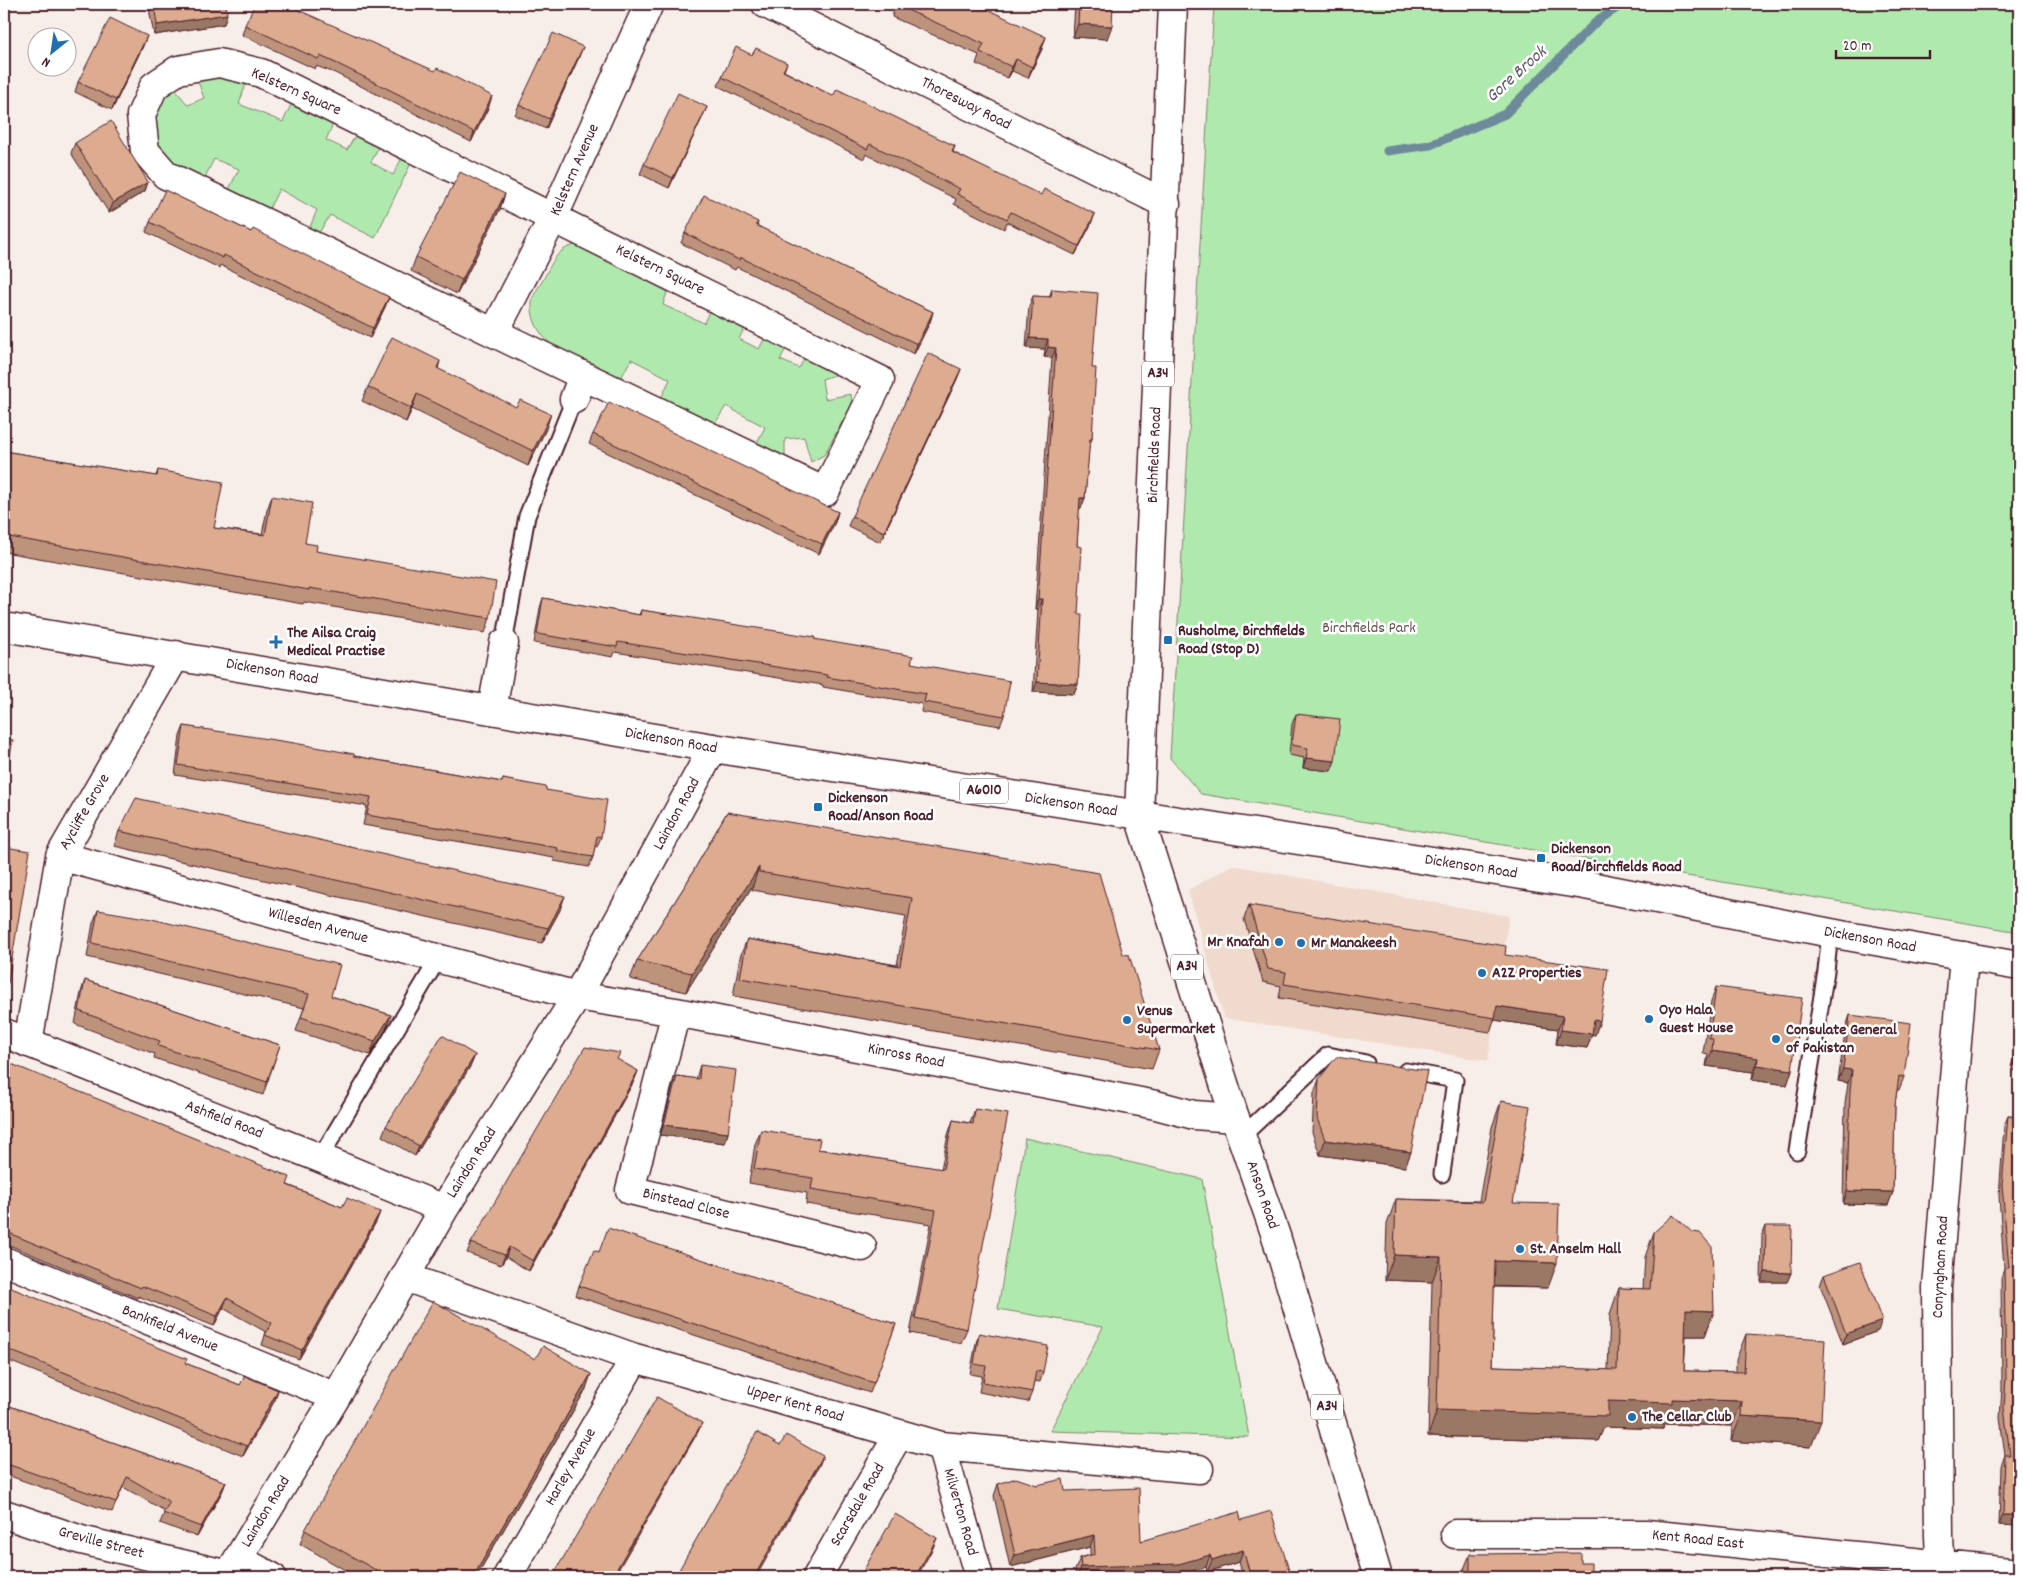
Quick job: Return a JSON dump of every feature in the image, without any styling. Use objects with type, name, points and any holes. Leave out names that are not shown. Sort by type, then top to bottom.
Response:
[{"type":"main road","name":"Kelstern Avenue","points":[[494,333],[553,218],[649,4]]},
{"type":"main road","name":"Thoresway Road","points":[[766,4],[1166,204]]},
{"type":"main road","name":"Birchfields Road","points":[[1139,816],[1173,4]]},
{"type":"main road","name":"Kelstern Square","points":[[219,63],[262,72],[880,380],[825,492],[578,388],[494,333],[166,175],[145,151],[141,115],[154,86],[178,70],[219,63]]},
{"type":"main road","name":"Dickenson Road","points":[[4,626],[713,748],[1585,885],[1830,933],[2019,966]]},
{"type":"main road","points":[[492,710],[504,643]]},
{"type":"main road","name":"Aycliffe Grove","points":[[16,1038],[60,856],[176,655]]},
{"type":"main road","name":"Laindon Road","points":[[231,1570],[336,1397],[444,1209],[577,996],[713,748]]},
{"type":"main road","name":"Anson Road","points":[[1139,816],[1238,1127],[1276,1236],[1378,1577]]},
{"type":"main road","name":"Willesden Avenue","points":[[60,856],[577,996]]},
{"type":"main road","name":"Conyngham Road","points":[[1940,1571],[1938,1288],[1964,956]]},
{"type":"main road","name":"Kinross Road","points":[[577,996],[676,1012],[1156,1105],[1238,1127]]},
{"type":"main road","name":"Binstead Close","points":[[676,1012],[630,1190],[862,1247]]},
{"type":"main road","name":"Ashfield Road","points":[[16,1038],[444,1209]]},
{"type":"main road","name":"Bankfield Avenue","points":[[4,1261],[336,1397]]},
{"type":"main road","name":"Upper Kent Road","points":[[405,1277],[635,1358],[941,1446],[1199,1470]]},
{"type":"main road","name":"Harley Avenue","points":[[507,1577],[635,1358]]},
{"type":"main road","name":"Scarsdale Road","points":[[816,1577],[899,1434]]},
{"type":"main road","name":"Milverton Road","points":[[941,1446],[979,1577]]},
{"type":"main road","name":"Greville Street","points":[[4,1514],[81,1540],[272,1577]]},
{"type":"main road","name":"Kent Road East","points":[[1455,1534],[1647,1534],[1940,1571],[2019,1573]]},
{"type":"lane","points":[[504,643],[527,516],[578,388]]},
{"type":"lane","points":[[1797,1151],[1826,971],[1830,933]]},
{"type":"lane","points":[[320,1158],[438,959]]},
{"type":"lane","points":[[1238,1127],[1328,1055],[1377,1065]]},
{"type":"lane","points":[[1396,1069],[1455,1080],[1442,1174]]},
{"type":"shaded area","points":[[1232,865],[1509,916],[1488,1061],[1224,1018],[1188,890]]},
{"type":"green space","name":"Birchfields Park","points":[[1214,4],[2019,4],[2019,932],[1201,794],[1170,758]]},
{"type":"green space","points":[[196,76],[248,78],[239,104],[283,122],[294,98],[336,117],[326,140],[347,150],[359,129],[381,142],[371,162],[393,175],[404,154],[413,159],[375,238],[330,215],[317,236],[307,234],[317,210],[279,189],[266,215],[226,195],[239,169],[214,159],[202,183],[173,166],[155,147],[155,114],[161,100],[173,87],[188,105],[204,98]]},
{"type":"green space","points":[[588,242],[671,280],[663,305],[704,323],[713,302],[749,319],[739,339],[759,349],[770,328],[790,340],[780,360],[799,368],[810,349],[844,372],[822,379],[825,399],[851,394],[852,404],[824,455],[811,462],[804,437],[785,439],[785,461],[753,450],[765,427],[726,406],[711,430],[659,403],[670,379],[631,359],[619,382],[576,361],[550,343],[540,331],[534,318],[532,302],[534,296],[560,252],[571,246]]},
{"type":"green space","points":[[1025,1138],[1202,1179],[1249,1437],[1050,1431],[1103,1327],[998,1309]]},
{"type":"building","points":[[154,4],[226,4],[227,14],[157,25]]},
{"type":"building","points":[[255,4],[285,4],[435,71],[437,68],[492,96],[474,132],[338,64],[320,56],[318,59],[245,25]]},
{"type":"building","points":[[897,4],[976,4],[1046,37],[1032,67],[1016,59],[1012,67],[980,52],[984,44]]},
{"type":"building","points":[[1079,4],[1113,4],[1112,26],[1078,24]]},
{"type":"building","points":[[110,18],[147,36],[116,100],[78,82]]},
{"type":"building","points":[[553,33],[583,47],[549,119],[519,105]]},
{"type":"building","points":[[736,47],[752,55],[756,48],[787,63],[783,71],[833,96],[837,89],[955,146],[952,152],[1041,195],[1044,189],[1095,214],[1079,246],[1011,212],[1007,219],[957,194],[960,189],[870,144],[867,149],[722,77]]},
{"type":"building","points":[[678,93],[707,107],[673,178],[644,164]]},
{"type":"building","points":[[111,121],[148,182],[113,203],[75,143]]},
{"type":"building","points":[[460,172],[505,194],[462,280],[416,257]]},
{"type":"building","points":[[165,190],[251,232],[253,229],[389,297],[373,328],[224,255],[223,258],[150,222]]},
{"type":"building","points":[[704,195],[758,222],[756,225],[933,312],[917,344],[740,257],[739,260],[685,233]]},
{"type":"building","points":[[1052,289],[1098,293],[1092,368],[1096,368],[1092,439],[1090,439],[1085,498],[1080,498],[1077,546],[1082,547],[1078,614],[1082,614],[1078,684],[1037,682],[1042,599],[1038,599],[1056,348],[1048,347],[1048,339],[1030,338],[1033,296],[1051,297]]},
{"type":"building","points":[[392,337],[440,361],[437,368],[516,407],[520,400],[551,414],[533,451],[417,394],[411,408],[368,387]]},
{"type":"building","points":[[928,353],[961,369],[884,532],[852,516]]},
{"type":"building","points":[[609,402],[838,512],[822,544],[593,434]]},
{"type":"building","points":[[4,451],[157,476],[158,470],[223,482],[214,528],[265,535],[272,496],[312,503],[305,543],[317,545],[316,551],[496,582],[490,618],[309,588],[309,590],[4,536]]},
{"type":"building","points":[[543,598],[640,615],[641,610],[815,637],[814,639],[913,656],[911,663],[1010,681],[1004,716],[924,702],[926,694],[827,677],[827,675],[618,642],[617,647],[537,634]]},
{"type":"building","points":[[1296,714],[1340,719],[1335,761],[1306,758],[1308,748],[1292,745]]},
{"type":"building","points":[[184,726],[294,743],[354,754],[354,756],[502,782],[503,779],[546,787],[546,790],[607,800],[601,837],[597,836],[593,857],[557,851],[558,848],[367,815],[371,797],[178,765]]},
{"type":"building","points":[[4,738],[13,740],[8,765],[4,763]]},
{"type":"building","points":[[136,798],[565,896],[548,928],[119,831]]},
{"type":"building","points":[[727,812],[1099,873],[1123,954],[1129,955],[1159,1050],[740,978],[747,939],[900,966],[912,898],[759,872],[759,867],[692,973],[637,961],[686,884]]},
{"type":"building","points":[[4,847],[30,851],[8,982],[4,981]]},
{"type":"building","points":[[1249,905],[1506,946],[1505,955],[1608,969],[1600,1021],[1594,1020],[1592,1034],[1561,1030],[1563,1016],[1497,1006],[1495,1018],[1284,984],[1286,972],[1268,969]]},
{"type":"building","points":[[98,910],[152,919],[340,965],[331,996],[391,1015],[375,1041],[301,1017],[309,994],[92,943]]},
{"type":"building","points":[[85,980],[280,1045],[267,1082],[158,1046],[160,1041],[79,1011]]},
{"type":"building","points":[[1716,987],[1802,998],[1792,1070],[1757,1065],[1758,1058],[1712,1051],[1713,1039],[1709,1038]]},
{"type":"building","points":[[1850,1015],[1911,1023],[1904,1077],[1899,1076],[1895,1104],[1893,1192],[1847,1191],[1852,1070],[1843,1069]]},
{"type":"building","points":[[442,1035],[475,1055],[419,1146],[386,1126]]},
{"type":"building","points":[[585,1047],[620,1053],[617,1059],[638,1071],[533,1261],[509,1247],[505,1255],[471,1243]]},
{"type":"building","points":[[2019,1052],[2019,1062],[2015,1056]]},
{"type":"building","points":[[1336,1057],[1427,1071],[1411,1152],[1325,1140],[1317,1118],[1319,1079]]},
{"type":"building","points":[[4,1061],[290,1177],[287,1185],[342,1207],[347,1198],[380,1212],[302,1350],[265,1335],[272,1323],[227,1298],[217,1316],[142,1286],[141,1288],[4,1231]]},
{"type":"building","points":[[700,1065],[736,1070],[728,1133],[664,1125],[677,1076],[699,1079]]},
{"type":"building","points":[[1501,1101],[1530,1106],[1513,1203],[1559,1204],[1557,1263],[1495,1261],[1492,1366],[1617,1370],[1619,1288],[1650,1289],[1654,1232],[1673,1215],[1692,1232],[1700,1233],[1712,1247],[1714,1311],[1686,1310],[1684,1371],[1744,1372],[1746,1334],[1825,1339],[1821,1421],[1741,1416],[1742,1401],[1672,1399],[1672,1403],[1608,1401],[1608,1416],[1437,1410],[1441,1257],[1394,1255],[1396,1199],[1483,1202]]},
{"type":"building","points":[[975,1109],[1008,1114],[967,1329],[915,1318],[936,1210],[811,1189],[813,1178],[754,1169],[761,1130],[820,1139],[818,1149],[943,1169],[953,1120],[973,1124]]},
{"type":"building","points":[[2008,1116],[2019,1117],[2019,1515],[2003,1515],[2005,1455],[2010,1455],[2004,1408],[2006,1378],[2004,1268],[2009,1268],[2002,1185]]},
{"type":"building","points":[[1766,1226],[1792,1226],[1791,1273],[1765,1272]]},
{"type":"building","points":[[608,1228],[896,1324],[874,1383],[579,1286],[594,1250],[599,1252]]},
{"type":"building","points":[[1860,1262],[1882,1321],[1846,1334],[1824,1275]]},
{"type":"building","points":[[4,1285],[187,1359],[185,1363],[240,1385],[245,1376],[278,1390],[247,1446],[4,1348]]},
{"type":"building","points":[[433,1301],[535,1359],[543,1346],[591,1374],[473,1577],[388,1577],[305,1530]]},
{"type":"building","points":[[979,1333],[1048,1346],[1043,1372],[1036,1371],[1032,1392],[983,1382],[986,1366],[974,1364]]},
{"type":"building","points":[[657,1397],[702,1423],[612,1577],[552,1577]]},
{"type":"building","points":[[4,1404],[226,1482],[201,1527],[163,1513],[170,1502],[127,1477],[116,1502],[4,1463]]},
{"type":"building","points":[[757,1432],[780,1446],[786,1435],[823,1456],[754,1577],[675,1577]]},
{"type":"building","points":[[1016,1478],[1037,1485],[1063,1479],[1065,1491],[1139,1488],[1141,1541],[1239,1512],[1241,1520],[1271,1511],[1291,1577],[1251,1577],[1243,1550],[1212,1560],[1210,1555],[1179,1564],[1081,1567],[1080,1558],[1095,1554],[1094,1535],[1015,1555],[998,1484]]},
{"type":"building","points":[[895,1514],[937,1538],[915,1577],[860,1577]]},
{"type":"building","points":[[1581,1553],[1581,1563],[1591,1563],[1591,1577],[1470,1577],[1470,1554]]},
{"type":"waterway","name":"Gore Brook","points":[[1387,151],[1430,145],[1505,114],[1599,19],[1624,4]]},
{"type":"place","name":"Rusholme, Birchfields Road (Stop D)","points":[[1168,640]]},
{"type":"place","name":"The Ailsa Craig Medical Practise","points":[[276,642]]},
{"type":"place","name":"Dickenson Road/Anson Road","points":[[818,807]]},
{"type":"place","name":"Dickenson Road/Birchfields Road","points":[[1541,858]]},
{"type":"place","name":"Mr Knafah","points":[[1279,942]]},
{"type":"place","name":"Mr Manakeesh","points":[[1301,943]]},
{"type":"place","name":"A2Z Properties","points":[[1482,973]]},
{"type":"place","name":"Oyo Hala Guest House","points":[[1649,1019]]},
{"type":"place","name":"Venus Supermarket","points":[[1127,1020]]},
{"type":"place","name":"Consulate General of Pakistan","points":[[1776,1039]]},
{"type":"place","name":"St. Anselm Hall","points":[[1520,1249]]},
{"type":"place","name":"The Cellar Club","points":[[1632,1417]]}]
